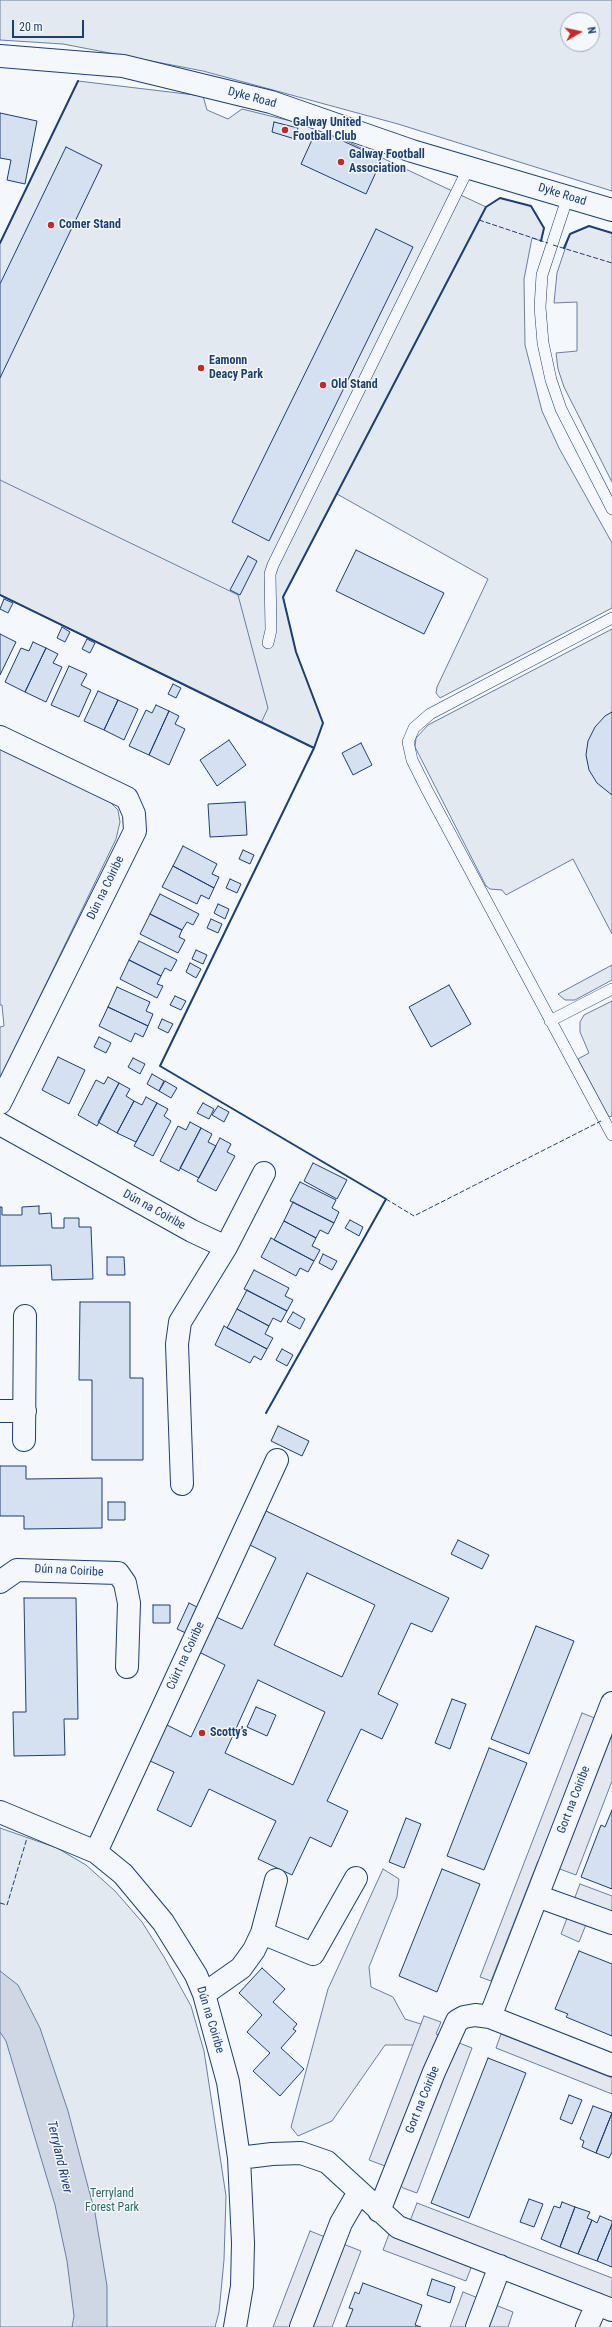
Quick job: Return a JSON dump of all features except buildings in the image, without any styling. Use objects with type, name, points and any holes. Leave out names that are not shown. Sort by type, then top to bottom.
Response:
[{"type":"street","name":"Dyke Road","points":[[0,56],[123,66],[271,102],[412,152],[612,210]]},
{"type":"street","name":"Dún na Coiribe","points":[[0,737],[127,798],[134,814],[135,831],[0,1103]]},
{"type":"street","name":"Dún na Coiribe","points":[[0,1124],[192,1231],[226,1247]]},
{"type":"street","points":[[182,1484],[177,1344],[180,1322],[226,1247],[264,1173]]},
{"type":"street","points":[[24,1440],[25,1316]]},
{"type":"street","points":[[0,1411],[25,1411]]},
{"type":"street","name":"Cúirt na Coiribe","points":[[96,1852],[277,1460]]},
{"type":"street","name":"Dún na Coiribe","points":[[0,1582],[17,1570],[37,1569],[118,1573],[124,1583],[129,1603],[127,1668]]},
{"type":"street","name":"Gort na Coiribe","points":[[490,2017],[612,1703]]},
{"type":"street","name":"Dún na Coiribe","points":[[0,1812],[96,1852],[123,1874],[163,1922],[196,1975],[204,1994],[228,2082],[239,2158],[243,2243],[242,2286],[235,2327]]},
{"type":"street","points":[[262,1933],[313,1954],[356,1878]]},
{"type":"street","points":[[204,1994],[241,1968],[254,1950],[262,1933],[276,1880]]},
{"type":"street","points":[[537,1896],[612,1923]]},
{"type":"street","name":"Gort na Coiribe","points":[[378,2211],[455,2024],[464,2017],[490,2017],[612,2065]]},
{"type":"street","points":[[239,2158],[272,2154],[301,2153],[327,2162],[378,2211],[398,2227],[604,2307],[587,2327]]},
{"type":"street","points":[[301,2327],[341,2223],[359,2192]]},
{"type":"street","points":[[477,2327],[500,2266]]},
{"type":"lane","points":[[268,643],[271,630],[270,574],[272,565],[469,168]]},
{"type":"lane","points":[[568,196],[542,275],[540,307],[543,343],[551,380],[561,409],[612,508]]},
{"type":"lane","points":[[612,618],[430,714],[414,728],[408,742],[412,760],[427,790],[612,1135]]},
{"type":"lane","points":[[550,1021],[612,989]]},
{"type":"green space","points":[[0,0],[612,0],[612,191],[398,124],[203,71],[63,44],[0,40]]},
{"type":"green space","name":"Eamonn Deacy Park","points":[[78,81],[203,96],[207,110],[228,119],[242,109],[319,128],[486,207],[500,198],[531,206],[544,228],[541,241],[532,238],[524,279],[525,345],[542,411],[559,448],[612,543],[612,608],[440,698],[436,693],[437,687],[488,579],[337,494],[283,597],[296,652],[323,723],[314,748],[0,595],[0,243]]},
{"type":"green space","points":[[589,226],[612,233],[612,482],[564,387],[558,369],[556,353],[577,351],[577,302],[554,303],[557,273],[570,234]]},
{"type":"green space","points":[[612,629],[612,934],[573,859],[506,895],[502,890],[490,889],[486,886],[415,747],[416,738],[428,725]]},
{"type":"green space","points":[[0,747],[110,802],[118,810],[120,822],[116,839],[0,1079],[0,1027],[4,1026],[2,1005],[0,1005]]},
{"type":"green space","points":[[612,965],[612,980],[575,1000],[565,1000],[558,994]]},
{"type":"green space","points":[[612,1001],[612,1116],[609,1117],[578,1059],[589,1053],[580,1032],[580,1022],[584,1015]]},
{"type":"green space","name":"Terryland Forest Park","points":[[0,1828],[57,1848],[86,1865],[115,1891],[142,1922],[164,1957],[191,2006],[204,2051],[226,2196],[224,2260],[219,2312],[215,2327],[0,2327]]},
{"type":"green space","points":[[383,1869],[399,1879],[397,1897],[369,1967],[371,1987],[393,1997],[405,2019],[427,2026],[420,2045],[385,2045],[332,2121],[298,2136],[291,2127],[328,1989]]},
{"type":"shaded area","points":[[0,480],[238,595],[268,708],[261,723],[0,595]]},
{"type":"shaded area","points":[[582,1713],[612,1725],[612,1781],[576,1875],[538,1861],[491,1981],[480,1977]]},
{"type":"shaded area","points":[[580,1884],[612,1896],[612,1914],[593,1907],[579,1942],[561,1934]]},
{"type":"shaded area","points":[[424,2016],[441,2022],[436,2034],[472,2048],[417,2193],[403,2188],[385,2166],[369,2160]]},
{"type":"shaded area","points":[[501,2034],[612,2078],[612,2094],[496,2048]]},
{"type":"shaded area","points":[[417,2203],[612,2278],[612,2298],[479,2247],[466,2281],[383,2250],[389,2234],[403,2239]]},
{"type":"shaded area","points":[[310,2231],[361,2251],[332,2327],[273,2327]]},
{"type":"shaded area","points":[[463,2292],[513,2312],[508,2327],[450,2327]]},
{"type":"water","name":"Terryland River","points":[[0,1971],[18,1985],[40,2028],[68,2111],[95,2213],[107,2286],[107,2327],[72,2327],[74,2316],[67,2261],[55,2205],[6,2041],[0,2032]]},
{"type":"fence","points":[[479,220],[548,243]]},
{"type":"fence","points":[[553,245],[612,263]]},
{"type":"fence","points":[[386,1199],[414,1216],[601,1121]]},
{"type":"fence","points":[[0,1903],[7,1905],[27,1838]]},
{"type":"wall","points":[[0,243],[78,81]]},
{"type":"wall","points":[[266,1413],[386,1199],[160,1066],[314,748],[323,723],[296,652],[283,597],[486,207],[500,198],[531,206],[544,228],[541,241]]},
{"type":"wall","points":[[564,248],[570,234],[589,226],[612,233]]},
{"type":"wall","points":[[0,595],[314,748]]},
{"type":"place","name":"Galway United Football Club","points":[[285,130]]},
{"type":"place","name":"Galway Football Association","points":[[341,162]]},
{"type":"place","name":"Comer Stand","points":[[51,225]]},
{"type":"place","name":"Eamonn Deacy Park","points":[[201,368]]},
{"type":"place","name":"Old Stand","points":[[323,385]]},
{"type":"place","name":"Scotty’s","points":[[202,1733]]}]
